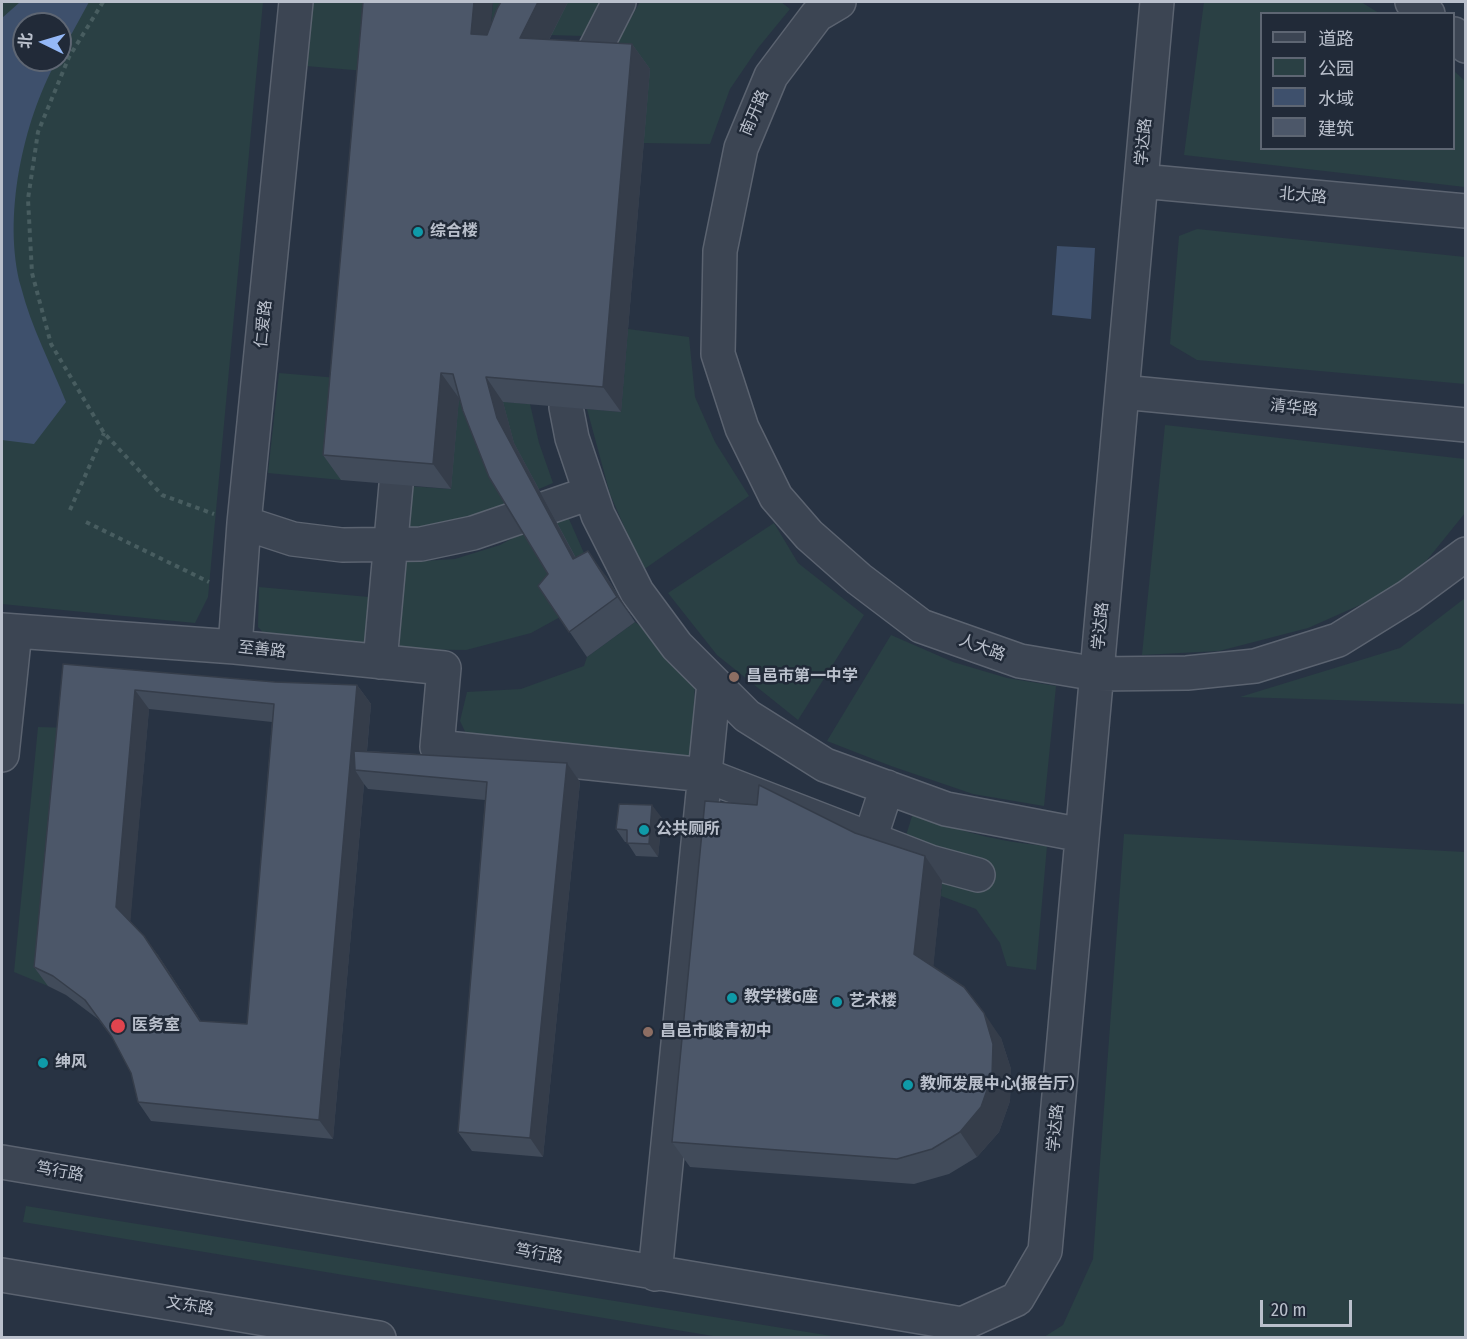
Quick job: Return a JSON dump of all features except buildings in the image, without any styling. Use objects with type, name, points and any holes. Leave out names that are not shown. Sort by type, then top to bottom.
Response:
[{"type":"street","name":"仁爱路","points":[[235,647],[244,523],[296,2]]},
{"type":"street","points":[[587,65],[619,2]]},
{"type":"street","name":"南开路","points":[[720,251],[741,148],[771,76],[817,15],[839,2]]},
{"type":"street","name":"学达路","points":[[1045,1251],[1157,2]]},
{"type":"street","points":[[1412,2],[1425,12]]},
{"type":"street","points":[[1455,35],[1466,46]]},
{"type":"street","name":"北大路","points":[[1141,181],[1466,211]]},
{"type":"street","name":"人大路","points":[[720,251],[718,354],[742,429],[776,497],[809,535],[859,579],[921,626],[1020,661],[1097,674],[1187,673],[1255,666],[1338,640],[1409,596],[1466,554]]},
{"type":"street","name":"清华路","points":[[1122,392],[1466,425]]},
{"type":"street","points":[[566,407],[572,438],[598,515],[637,592],[677,646],[747,716],[825,765],[946,809],[1082,835]]},
{"type":"street","points":[[380,662],[396,485]]},
{"type":"street","points":[[244,523],[293,539],[342,545],[421,544],[473,534],[590,493]]},
{"type":"street","points":[[2,755],[8,631]]},
{"type":"street","name":"至善路","points":[[8,631],[235,647],[444,668],[437,747],[705,775]]},
{"type":"street","points":[[655,1274],[714,683]]},
{"type":"street","points":[[705,775],[930,862],[978,875]]},
{"type":"street","points":[[870,839],[887,787]]},
{"type":"street","name":"笃行路","points":[[2,1162],[962,1324],[1017,1299],[1045,1251]]},
{"type":"street","name":"文东路","points":[[2,1275],[379,1338]]},
{"type":"path","points":[[103,2],[69,57],[38,132],[28,199],[32,273],[51,344],[104,434],[162,495],[244,523]]},
{"type":"path","points":[[70,510],[104,434]]},
{"type":"path","points":[[86,522],[218,586]]},
{"type":"green space","points":[[2,2],[263,2],[208,597],[195,623],[2,604]]},
{"type":"green space","points":[[312,2],[383,2],[377,72],[306,66]]},
{"type":"green space","points":[[493,2],[602,2],[583,36],[515,34],[488,59]]},
{"type":"green space","points":[[640,2],[781,2],[790,9],[758,48],[730,89],[710,144],[643,143],[604,66]]},
{"type":"green space","points":[[1204,2],[1361,2],[1377,12],[1260,12],[1260,150],[1455,150],[1455,72],[1465,81],[1465,187],[1184,155]]},
{"type":"green space","points":[[1197,229],[1465,257],[1465,384],[1197,360],[1170,344],[1179,236]]},
{"type":"green space","points":[[628,329],[689,337],[695,397],[715,442],[749,496],[643,570],[610,494],[587,409],[621,412]]},
{"type":"green space","points":[[279,373],[350,379],[341,480],[268,473]]},
{"type":"green space","points":[[459,398],[530,404],[539,443],[553,483],[482,513],[406,532],[408,486],[450,489]]},
{"type":"green space","points":[[1165,425],[1465,459],[1465,513],[1427,560],[1387,593],[1308,628],[1219,651],[1142,655]]},
{"type":"green space","points":[[565,510],[602,594],[531,633],[466,650],[399,649],[406,562],[455,559],[500,545]]},
{"type":"green space","points":[[774,523],[798,563],[864,615],[798,720],[717,655],[668,593]]},
{"type":"green space","points":[[259,587],[369,597],[364,649],[273,643],[258,627]]},
{"type":"green space","points":[[1465,598],[1465,704],[1240,697],[1400,648]]},
{"type":"green space","points":[[635,622],[657,639],[695,681],[691,765],[471,744],[460,721],[467,692],[521,689],[584,666],[587,657]]},
{"type":"green space","points":[[891,635],[953,662],[1007,678],[1056,686],[1044,806],[973,794],[827,741]]},
{"type":"green space","points":[[38,727],[72,728],[48,986],[14,972]]},
{"type":"green space","points":[[913,813],[978,835],[1047,846],[1036,970],[1007,966],[1000,943],[976,909],[941,896],[942,881],[987,890],[991,869],[904,842]]},
{"type":"green space","points":[[1124,834],[1465,852],[1465,1337],[1044,1337],[1063,1325],[1093,1259]]},
{"type":"green space","points":[[26,1206],[838,1337],[719,1337],[23,1222]]},
{"type":"water","points":[[20,2],[89,2],[72,33],[72,12],[12,12],[12,72],[51,72],[34,112],[26,140],[15,201],[16,260],[21,287],[30,316],[66,402],[34,444],[2,440],[2,18]]},
{"type":"water","points":[[1057,246],[1095,248],[1091,319],[1052,315]]},
{"type":"place","name":"综合楼","points":[[418,232]]},
{"type":"place","name":"昌邑市第一中学","points":[[734,677]]},
{"type":"place","name":"公共厕所","points":[[644,830]]},
{"type":"place","name":"教学楼G座","points":[[732,998]]},
{"type":"place","name":"艺术楼","points":[[837,1002]]},
{"type":"place","name":"医务室","points":[[118,1026]]},
{"type":"place","name":"昌邑市峻青初中","points":[[648,1032]]},
{"type":"place","name":"绅风","points":[[43,1063]]},
{"type":"place","name":"教师发展中心(报告厅）","points":[[908,1085]]}]
